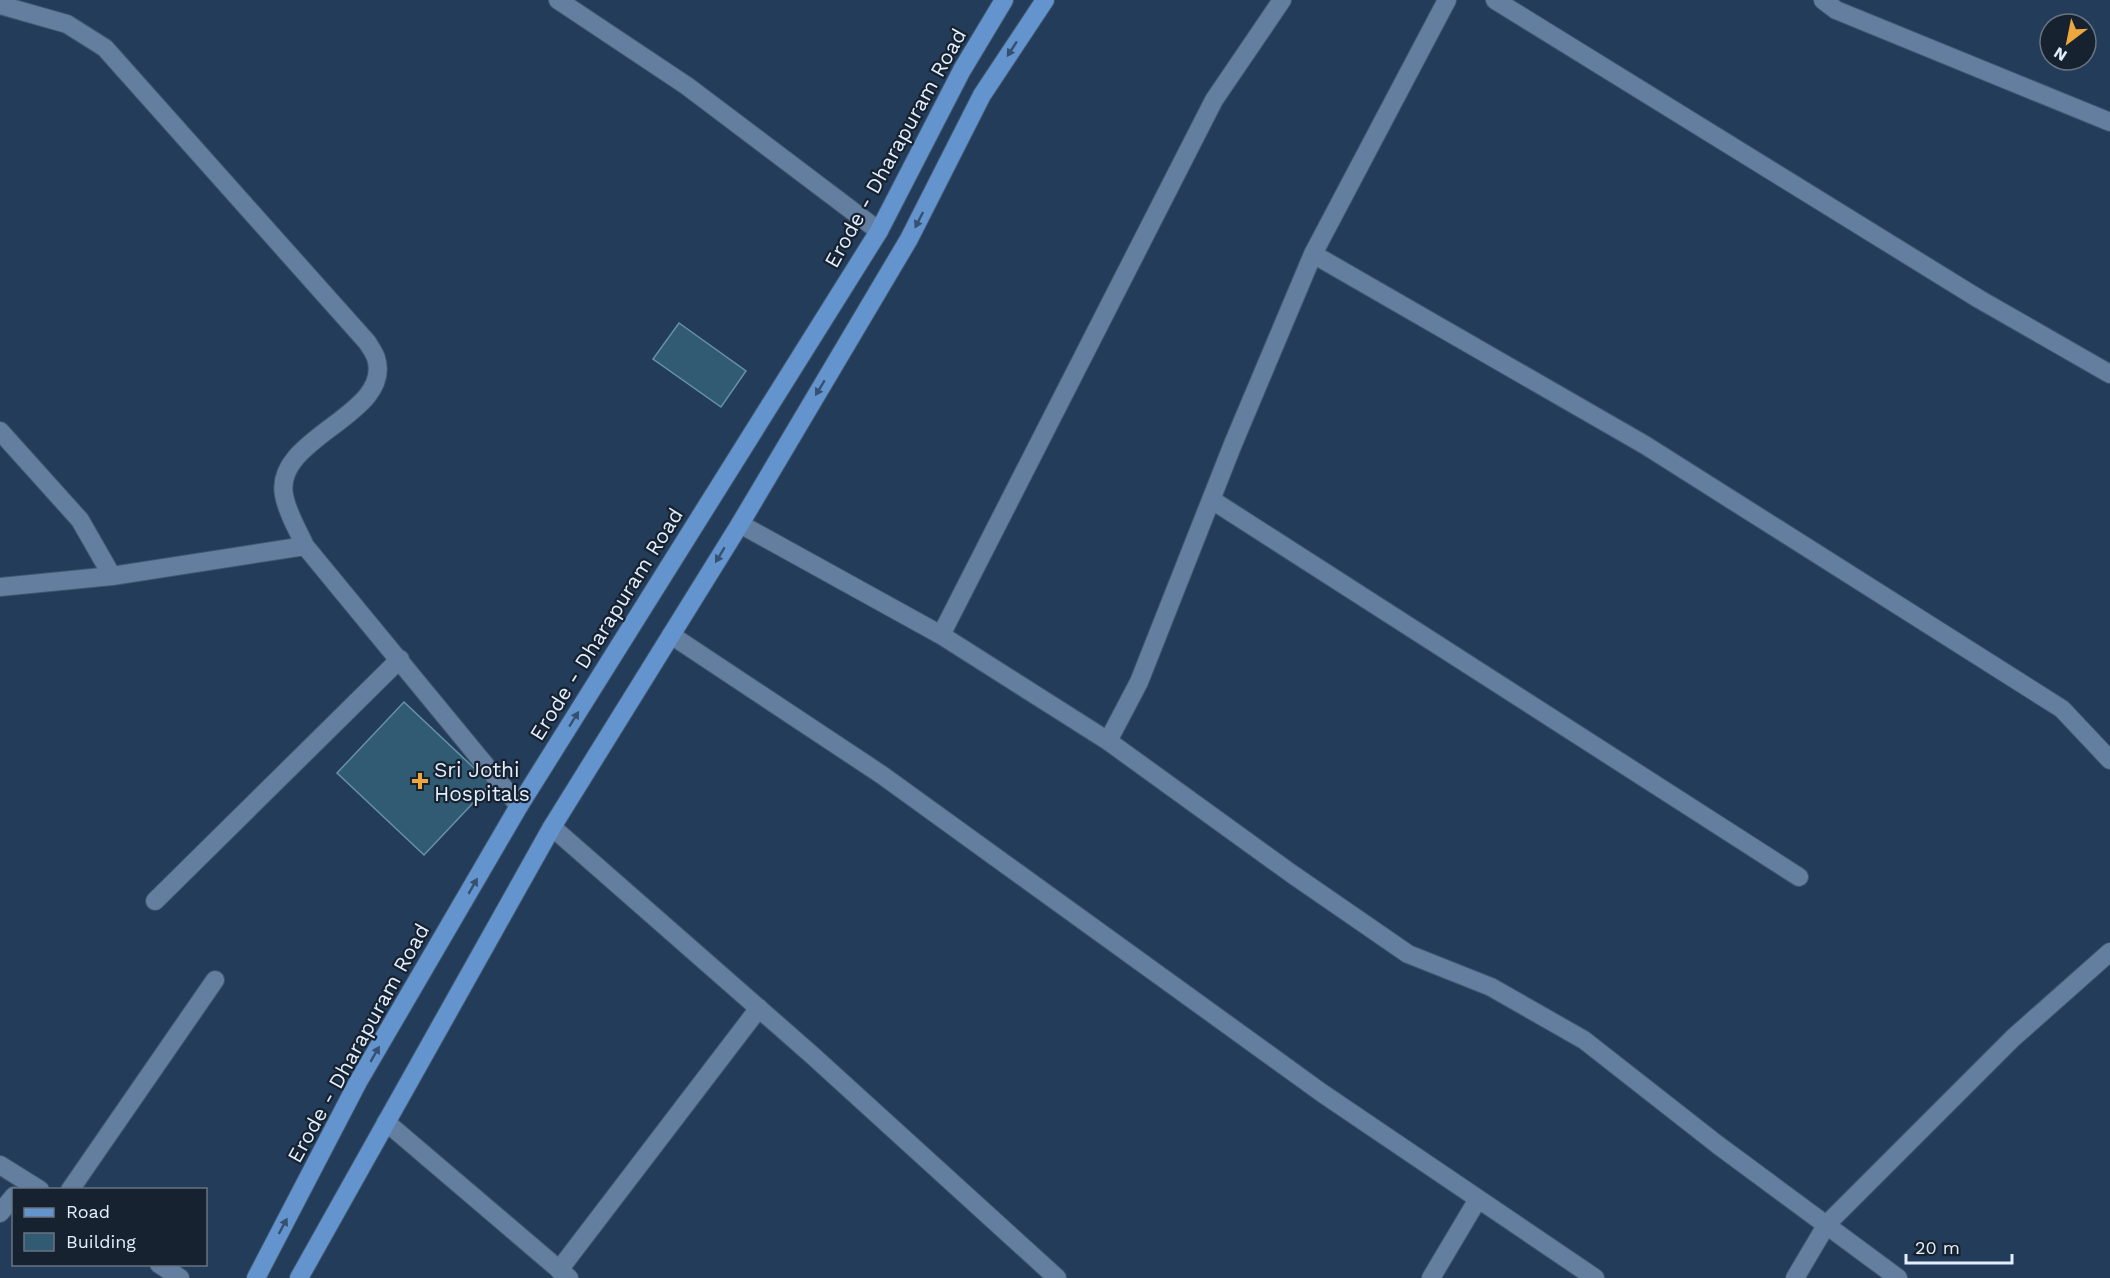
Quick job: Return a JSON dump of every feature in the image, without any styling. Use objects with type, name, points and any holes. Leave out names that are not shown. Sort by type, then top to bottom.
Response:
[{"type":"main road","name":"Erode - Dharapuram Road","points":[[256,1278],[358,1082],[519,806],[879,231],[962,70],[1004,0]]},
{"type":"main road","points":[[299,1278],[552,827],[740,524],[909,239],[982,96],[1045,0]]},
{"type":"street","points":[[560,0],[687,86],[879,231]]},
{"type":"street","points":[[940,635],[1214,100],[1282,0]]},
{"type":"street","points":[[1108,741],[1139,682],[1313,254],[1447,0]]},
{"type":"street","points":[[1495,0],[1979,299],[2110,374]]},
{"type":"street","points":[[1822,0],[1836,10],[2110,122]]},
{"type":"street","points":[[0,5],[67,24],[105,48],[367,342],[376,359],[376,374],[368,395],[357,407],[303,448],[284,476],[283,494],[306,546],[519,806]]},
{"type":"street","points":[[1313,254],[1645,445],[1725,495],[2062,709],[2110,760]]},
{"type":"street","points":[[0,431],[80,520],[112,576]]},
{"type":"street","points":[[1212,500],[1799,877]]},
{"type":"street","points":[[740,524],[940,635],[1108,741],[1292,874],[1408,954],[1491,987],[1584,1040],[1718,1145],[1898,1278]]},
{"type":"street","points":[[0,587],[112,576],[306,546]]},
{"type":"street","points":[[671,635],[882,775],[1322,1093],[1595,1278]]},
{"type":"street","points":[[155,901],[400,659]]},
{"type":"street","points":[[552,827],[759,1008],[1058,1278]]},
{"type":"street","points":[[1795,1278],[1827,1224],[2013,1038],[2110,952]]},
{"type":"street","points":[[71,1188],[215,980]]},
{"type":"street","points":[[386,1122],[564,1274],[759,1008]]},
{"type":"street","points":[[0,1165],[28,1187]]},
{"type":"street","points":[[0,1213],[12,1198]]},
{"type":"street","points":[[1431,1278],[1478,1199]]},
{"type":"street","points":[[162,1266],[180,1278]]},
{"type":"building","points":[[679,323],[746,371],[721,407],[653,359]]},
{"type":"building","points":[[404,702],[491,784],[424,855],[337,773]]},
{"type":"place","name":"Sri Jothi Hospitals","points":[[420,781]]}]
